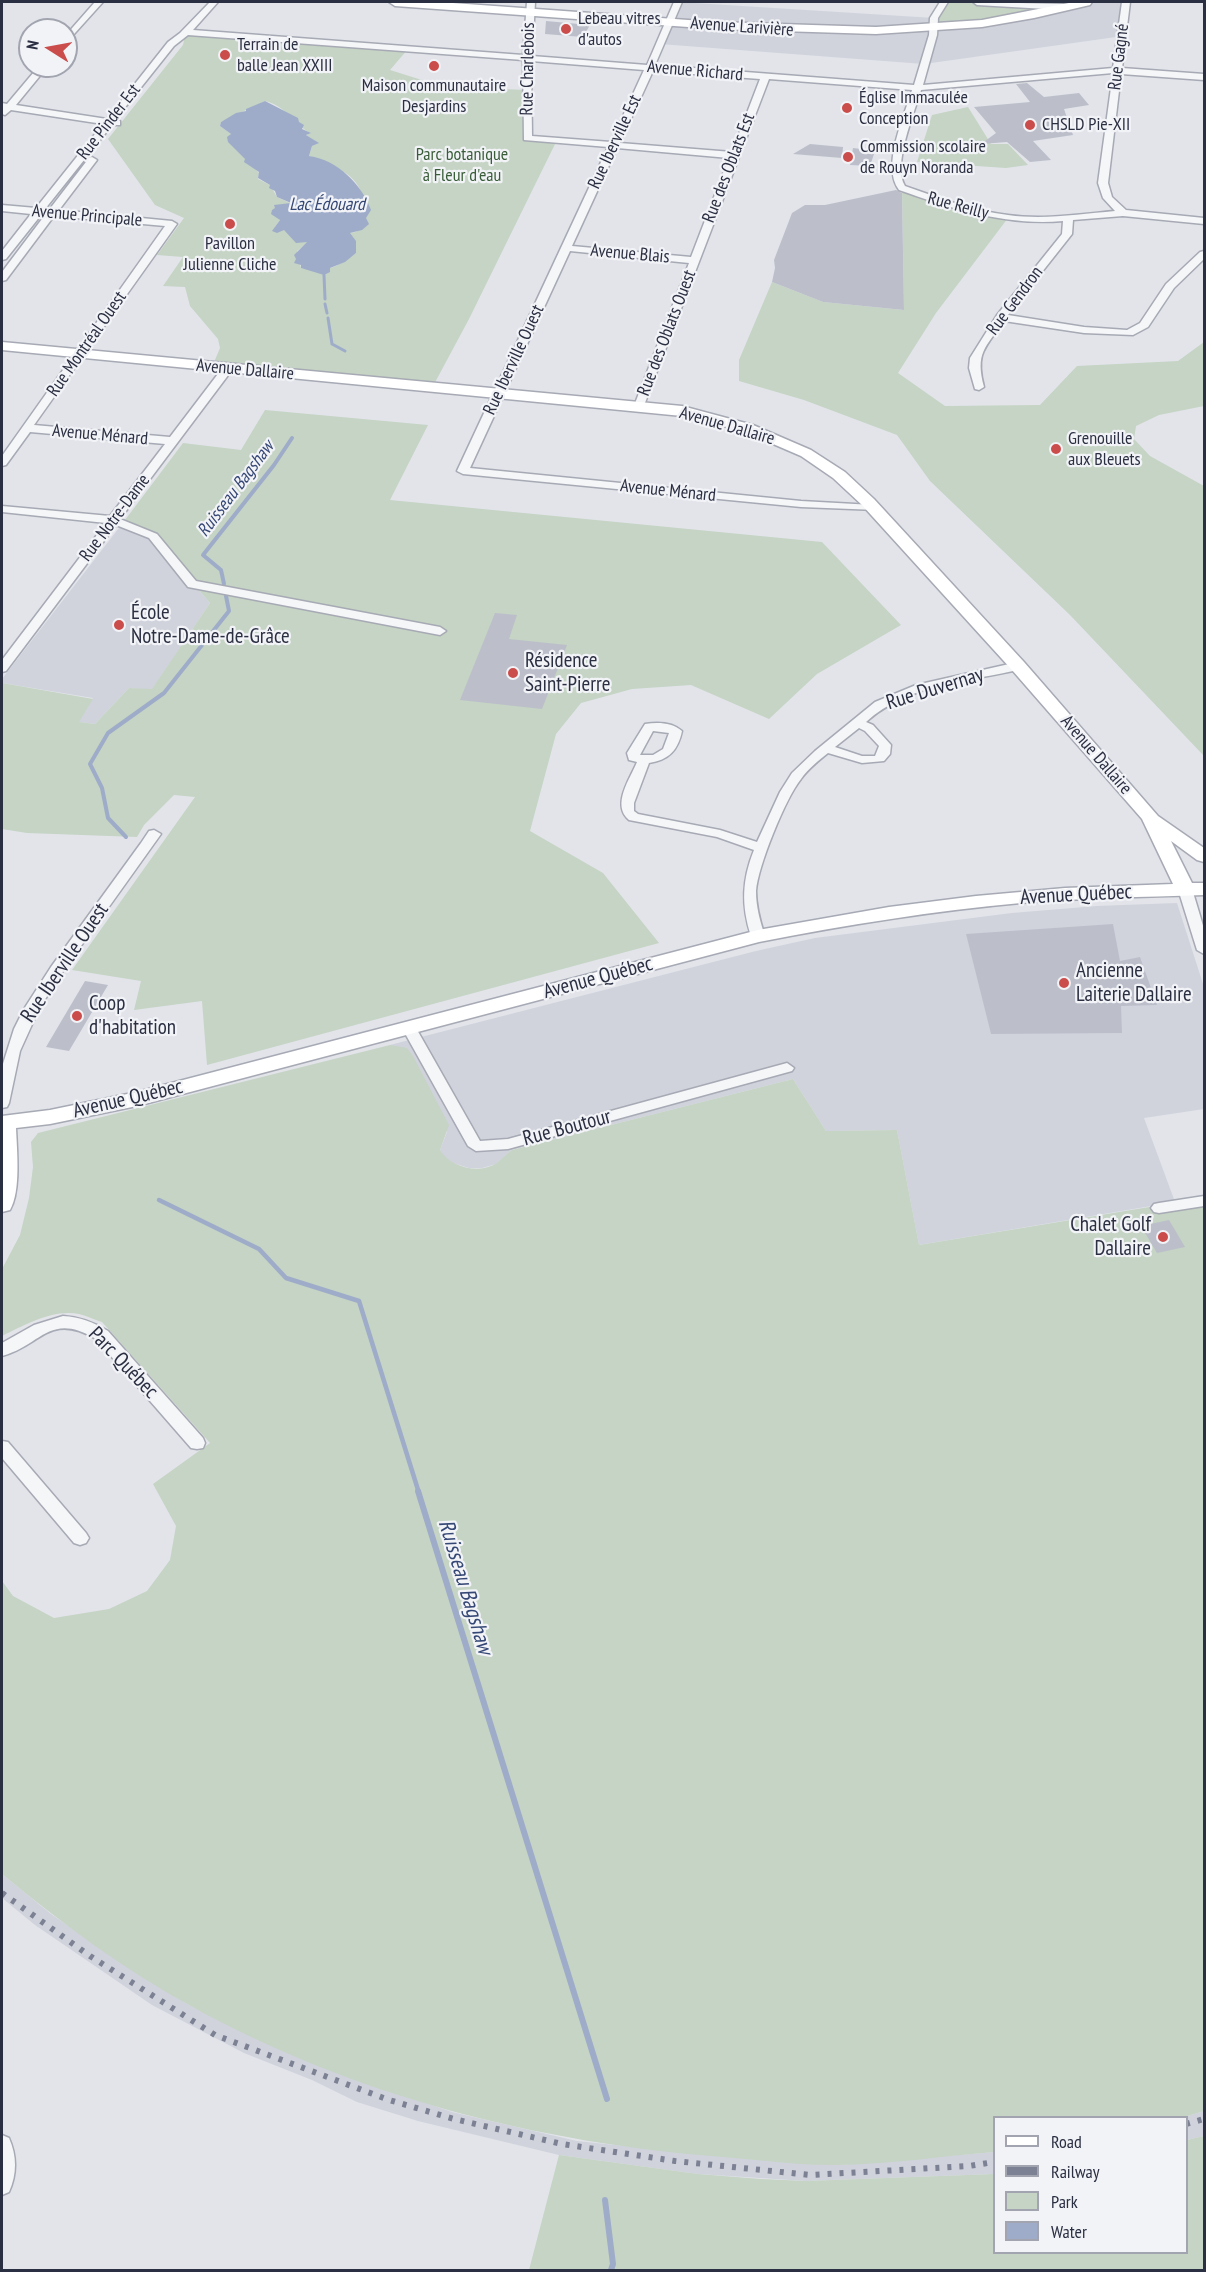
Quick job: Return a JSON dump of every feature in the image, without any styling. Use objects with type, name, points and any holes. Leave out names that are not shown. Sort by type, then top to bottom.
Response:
[{"type":"street","points":[[78,26],[99,2]]},
{"type":"street","name":"Avenue Larivière","points":[[395,2],[530,7],[669,22],[827,32],[933,28],[991,22],[1086,2]]},
{"type":"street","name":"Rue Iberville Est","points":[[565,248],[678,2]]},
{"type":"street","name":"Rue Reilly","points":[[944,2],[934,18],[895,172],[897,182],[902,188],[982,213],[1028,220],[1068,219],[1123,213],[1204,221]]},
{"type":"street","points":[[977,2],[1064,7]]},
{"type":"street","name":"Rue Gagné","points":[[1123,213],[1108,198],[1103,183],[1125,2]]},
{"type":"street","name":"Rue Pinder Est","points":[[2,278],[52,213],[171,44],[184,34],[210,4]]},
{"type":"street","name":"Rue Charlebois","points":[[530,7],[527,58],[527,138],[614,144]]},
{"type":"street","name":"Avenue Richard","points":[[184,34],[915,88],[1118,70],[1204,77]]},
{"type":"street","name":"Rue des Oblats Est","points":[[694,260],[765,77]]},
{"type":"street","points":[[2,116],[5,107],[33,78]]},
{"type":"street","points":[[5,107],[115,122]]},
{"type":"street","name":"Rue Pinder Est","points":[[2,257],[115,122]]},
{"type":"street","points":[[614,144],[733,155]]},
{"type":"street","name":"Avenue Principale","points":[[2,208],[172,224]]},
{"type":"street","name":"Rue Gendron","points":[[979,387],[974,374],[975,358],[1001,317],[1066,234],[1069,227],[1068,219]]},
{"type":"street","name":"Rue Montréal Ouest","points":[[2,463],[172,224]]},
{"type":"street","name":"Avenue Blais","points":[[565,248],[694,260]]},
{"type":"street","name":"Rue Iberville Ouest","points":[[463,471],[565,248]]},
{"type":"street","points":[[1001,317],[1084,330],[1123,333],[1135,330],[1143,325],[1170,286],[1204,255]]},
{"type":"street","name":"Rue des Oblats Ouest","points":[[639,406],[694,260]]},
{"type":"street","name":"Avenue Dallaire","points":[[2,346],[639,406],[706,416],[777,439],[806,453],[839,475],[873,508],[1018,666],[1150,817],[1195,889],[1204,950]]},
{"type":"street","name":"Rue Notre-Dame","points":[[2,668],[228,368]]},
{"type":"street","name":"Avenue Ménard","points":[[27,428],[173,441]]},
{"type":"street","name":"Avenue Ménard","points":[[463,471],[786,503],[873,508]]},
{"type":"street","points":[[2,509],[114,520],[153,536],[192,584],[440,631]]},
{"type":"street","name":"Rue Duvernay","points":[[758,936],[750,914],[748,894],[759,847],[791,784],[801,771],[888,700],[906,693],[1018,666]]},
{"type":"street","name":"Rue Duvernay","points":[[827,749],[869,762],[879,760],[883,755],[885,745],[869,728],[858,723]]},
{"type":"street","points":[[644,761],[627,803],[628,812],[634,817],[720,834],[759,847]]},
{"type":"street","points":[[1150,817],[1195,852],[1204,856]]},
{"type":"street","name":"Rue Iberville Ouest","points":[[3,1114],[14,1043],[22,1023],[47,982],[154,834]]},
{"type":"street","name":"Avenue Québec","points":[[3,1114],[50,1117],[137,1099],[758,936],[843,919],[989,900],[1195,889]]},
{"type":"street","name":"Rue Boutour","points":[[409,1028],[476,1146],[508,1144],[787,1068]]},
{"type":"street","points":[[2,1205],[6,1175],[3,1114]]},
{"type":"street","points":[[1159,1208],[1204,1201]]},
{"type":"street","name":"Parc Québec","points":[[2,1350],[52,1324],[70,1322],[85,1324],[102,1335],[197,1443]]},
{"type":"street","points":[[2,1447],[80,1538]]},
{"type":"street","points":[[2,2145],[5,2176],[2,2185]]},
{"type":"shaded area","points":[[678,2],[934,18],[1086,2],[1126,2],[1123,36],[924,64],[660,44]]},
{"type":"shaded area","name":"École Notre-Dame-de-Grâce","points":[[122,524],[153,536],[210,603],[152,690],[129,688],[95,724],[78,722],[93,698],[2,683],[2,679]]},
{"type":"shaded area","points":[[1177,903],[1204,987],[1204,1109],[1144,1118],[1175,1202],[919,1245],[897,1130],[826,1131],[793,1079],[512,1150],[496,1164],[482,1168],[469,1168],[453,1163],[443,1156],[440,1150],[447,1132],[390,1045],[815,938],[1012,913],[1097,906]]},
{"type":"shaded area","points":[[2,1874],[51,1914],[189,2005],[312,2063],[452,2112],[577,2141],[750,2159],[839,2165],[993,2152],[993,2174],[806,2181],[698,2174],[559,2155],[418,2121],[357,2102],[312,2080],[244,2053],[152,2005],[35,1925],[2,1898]]},
{"type":"shaded area","points":[[1204,2111],[1204,2136],[1188,2140],[1188,2116]]},
{"type":"green space","points":[[944,2],[1064,7],[933,28],[934,18]]},
{"type":"green space","name":"Parc botanique à Fleur d'eau","points":[[186,32],[408,49],[390,70],[444,87],[528,90],[527,137],[557,140],[469,319],[432,388],[212,367],[220,348],[218,339],[190,306],[185,287],[163,286],[183,257],[157,255],[184,218],[155,205],[108,139],[183,45]],"holes":[[[265,101],[272,103],[310,133],[306,135],[318,143],[312,146],[309,156],[343,171],[350,176],[361,192],[366,218],[356,232],[349,235],[356,253],[331,268],[318,270],[301,268],[297,251],[308,242],[284,229],[279,231],[275,227],[280,220],[276,215],[276,208],[292,204],[277,197],[270,185],[258,179],[259,173],[229,142],[231,134],[220,126],[221,122]]]},
{"type":"green space","points":[[968,107],[991,144],[1008,144],[1028,165],[1006,168],[917,162],[932,115]]},
{"type":"green space","points":[[902,188],[914,194],[1008,218],[936,313],[898,373],[945,406],[1040,405],[1077,366],[1178,361],[1204,342],[1204,406],[1159,415],[1136,426],[1134,439],[1150,456],[1204,486],[1204,756],[1070,615],[930,481],[897,435],[804,400],[739,381],[739,360],[772,282],[823,302],[904,310]]},
{"type":"green space","points":[[265,410],[428,425],[390,500],[822,542],[901,625],[817,674],[769,719],[691,685],[632,689],[581,703],[556,734],[530,831],[603,873],[659,943],[207,1065],[202,1001],[134,1010],[141,981],[72,970],[195,797],[174,795],[144,825],[137,837],[27,833],[2,829],[2,683],[93,699],[79,722],[95,724],[129,688],[152,689],[210,603],[153,536],[122,524],[183,443],[241,450]]},
{"type":"green space","points":[[390,1045],[407,1048],[413,1056],[449,1125],[440,1150],[458,1165],[474,1169],[490,1167],[512,1150],[793,1079],[826,1131],[897,1130],[919,1245],[1204,1198],[1204,2111],[1188,2116],[993,2116],[993,2152],[898,2162],[840,2165],[797,2164],[654,2150],[516,2127],[448,2110],[381,2089],[316,2065],[251,2037],[189,2005],[140,1976],[46,1910],[2,1874],[2,1581],[13,1596],[54,1618],[109,1609],[147,1591],[170,1560],[176,1526],[153,1484],[210,1443],[102,1322],[79,1314],[59,1314],[39,1319],[2,1336],[2,1269],[20,1235],[29,1198],[33,1167],[31,1142],[38,1133]]},
{"type":"green space","points":[[1204,2136],[1204,2270],[529,2270],[559,2155],[698,2174],[806,2181],[993,2174],[993,2254],[1188,2254],[1188,2140]]},
{"type":"water","name":"Lac Édouard","points":[[265,101],[298,118],[299,122],[304,125],[302,129],[311,133],[306,135],[319,143],[312,146],[309,156],[320,158],[348,175],[362,192],[371,210],[366,218],[369,224],[362,230],[350,233],[356,241],[356,253],[345,262],[330,268],[330,272],[324,275],[301,268],[301,265],[294,263],[296,259],[294,255],[307,242],[296,243],[284,230],[277,233],[272,231],[280,220],[271,214],[275,208],[274,205],[291,203],[277,197],[275,191],[269,188],[270,185],[258,178],[259,172],[244,162],[245,159],[228,142],[227,137],[231,134],[220,126],[221,122],[236,113],[246,111]]},
{"type":"building","name":"Lebeau vitres d'autos","points":[[546,21],[590,25],[583,37],[545,34]]},
{"type":"building","name":"CHSLD Pie-XII","points":[[1027,83],[1044,97],[1079,93],[1089,105],[1064,109],[1073,135],[1033,141],[1051,160],[1030,162],[1007,142],[981,144],[996,133],[974,107],[1030,102],[1016,84]]},
{"type":"building","points":[[810,144],[843,147],[842,158],[793,154]]},
{"type":"building","points":[[853,148],[869,150],[868,154],[874,154],[870,166],[850,165]]},
{"type":"building","points":[[896,190],[902,193],[904,310],[823,302],[772,282],[774,260],[792,213],[805,205],[825,205]]},
{"type":"building","name":"Résidence Saint-Pierre","points":[[495,613],[517,615],[509,639],[567,645],[542,709],[460,700]]},
{"type":"building","name":"Ancienne Laiterie Dallaire","points":[[1113,924],[1120,961],[1140,957],[1157,1005],[1121,1006],[1122,1033],[991,1034],[966,934]]},
{"type":"building","name":"Coop d'habitation","points":[[85,981],[108,985],[69,1051],[46,1047]]},
{"type":"building","name":"Chalet Golf Dallaire","points":[[1169,1220],[1185,1247],[1157,1253],[1141,1226]]},
{"type":"waterway","name":"Ruisseau Bagshaw","points":[[324,275],[325,299]]},
{"type":"waterway","name":"Ruisseau Bagshaw","points":[[325,304],[327,313]]},
{"type":"waterway","name":"Ruisseau Bagshaw","points":[[328,318],[332,344],[345,351]]},
{"type":"waterway","name":"Ruisseau Bagshaw","points":[[224,584],[221,570],[203,555],[274,465],[292,438]]},
{"type":"waterway","name":"Ruisseau Bagshaw","points":[[126,837],[108,818],[102,788],[90,764],[108,733],[164,693],[229,611],[226,596]]},
{"type":"waterway","name":"Ruisseau Bagshaw","points":[[159,1200],[259,1249],[286,1278],[359,1301],[419,1493]]},
{"type":"waterway","name":"Ruisseau Bagshaw","points":[[418,1491],[607,2099]]},
{"type":"waterway","name":"Ruisseau Bagshaw","points":[[605,2200],[613,2264],[611,2270]]},
{"type":"railway","points":[[2,1893],[90,1956],[215,2035],[389,2100],[454,2119],[562,2144],[675,2161],[810,2175],[969,2166],[993,2162]]},
{"type":"railway","points":[[1188,2123],[1204,2119]]},
{"type":"place","name":"Lebeau vitres d'autos","points":[[566,29]]},
{"type":"place","name":"Terrain de balle Jean XXIII","points":[[225,55]]},
{"type":"place","name":"Maison communautaire Desjardins","points":[[434,66]]},
{"type":"place","name":"Église Immaculée Conception","points":[[847,108]]},
{"type":"place","name":"CHSLD Pie-XII","points":[[1030,125]]},
{"type":"place","name":"Commission scolaire de Rouyn Noranda","points":[[848,157]]},
{"type":"place","name":"Pavillon Julienne Cliche","points":[[230,224]]},
{"type":"place","name":"Grenouille aux Bleuets","points":[[1056,449]]},
{"type":"place","name":"École Notre-Dame-de-Grâce","points":[[119,625]]},
{"type":"place","name":"Résidence Saint-Pierre","points":[[513,673]]},
{"type":"place","name":"Ancienne Laiterie Dallaire","points":[[1064,983]]},
{"type":"place","name":"Coop d'habitation","points":[[77,1016]]},
{"type":"place","name":"Chalet Golf Dallaire","points":[[1163,1237]]}]
